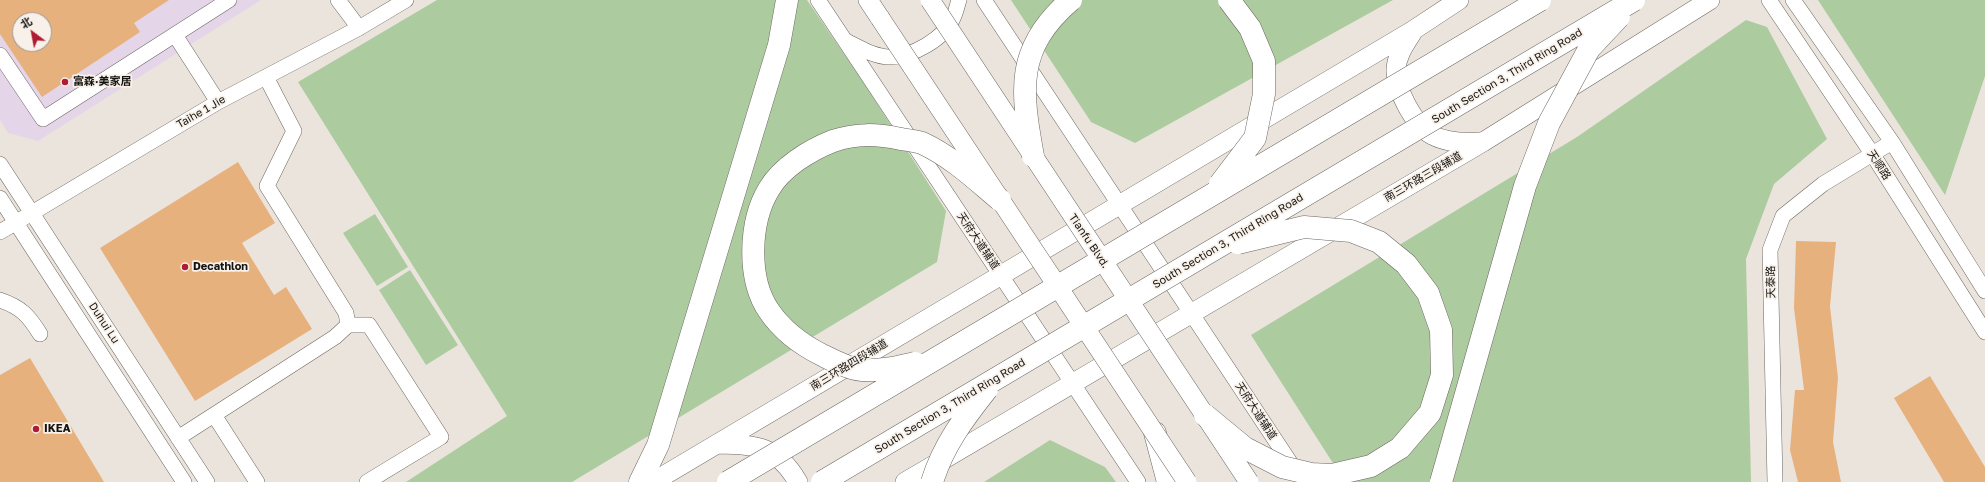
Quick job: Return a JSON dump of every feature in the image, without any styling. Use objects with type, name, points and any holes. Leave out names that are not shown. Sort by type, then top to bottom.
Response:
[{"type":"highway","points":[[640,482],[660,438],[779,45],[787,0]]},
{"type":"highway","points":[[1033,156],[1025,113],[1025,77],[1036,39],[1055,13],[1071,0]]},
{"type":"highway","points":[[1210,196],[1232,171],[1255,138],[1264,94],[1264,61],[1250,28],[1229,0]]},
{"type":"highway","points":[[728,482],[1540,0]]},
{"type":"highway","points":[[1441,482],[1526,186],[1549,123],[1589,49],[1634,0]]},
{"type":"highway","name":"South Section 3, Third Ring Road","points":[[822,482],[1634,0]]},
{"type":"highway","points":[[939,357],[884,370],[860,370],[812,350],[788,333],[769,310],[756,279],[753,248],[756,220],[769,189],[788,168],[818,147],[850,136],[879,134],[920,142],[948,156],[1000,200]]},
{"type":"highway","points":[[1205,415],[1245,448],[1282,467],[1311,474],[1332,475],[1371,466],[1400,448],[1430,413],[1442,375],[1441,330],[1428,293],[1406,264],[1379,242],[1351,231],[1304,227],[1215,249]]},
{"type":"highway","points":[[932,482],[946,447],[962,421],[994,380]]},
{"type":"highway","points":[[1154,432],[1168,482]]},
{"type":"main road","points":[[868,0],[1187,482]]},
{"type":"main road","name":"Tianfu Blvd.","points":[[930,0],[1249,482]]},
{"type":"main road","points":[[1121,204],[1412,31],[1459,0]]},
{"type":"main road","name":"南三环路三段辅道","points":[[905,482],[1483,142],[1710,0]]},
{"type":"main road","points":[[1412,31],[1400,52],[1396,70],[1400,94],[1411,113],[1431,135],[1456,143],[1483,142]]},
{"type":"main road","name":"南三环路四段辅道","points":[[653,482],[1121,204]]},
{"type":"main road","points":[[717,444],[748,445],[768,450],[788,465],[798,482]]},
{"type":"street","points":[[0,55],[43,119],[229,0]]},
{"type":"street","points":[[338,0],[359,28]]},
{"type":"street","name":"Taihe 1 Jie","points":[[0,232],[218,102],[359,28],[406,0]]},
{"type":"street","name":"天府大道辅道","points":[[818,0],[1138,482]]},
{"type":"street","points":[[845,40],[867,52],[889,57],[915,52],[935,40],[953,19],[959,0]]},
{"type":"street","name":"天府大道辅道","points":[[984,0],[1121,204],[1303,482]]},
{"type":"street","name":"天顺路","points":[[1769,0],[1873,155],[1985,332]]},
{"type":"street","name":"天顺路","points":[[1793,0],[1892,142],[1985,291]]},
{"type":"street","points":[[175,34],[218,102]]},
{"type":"street","points":[[266,77],[294,131],[267,186],[346,313],[348,325]]},
{"type":"street","name":"天泰路","points":[[1775,482],[1770,250],[1783,216],[1823,184],[1873,155],[1892,142]]},
{"type":"street","name":"Duhui Lu","points":[[0,164],[207,482]]},
{"type":"street","name":"Duhui Lu","points":[[0,198],[184,482]]},
{"type":"street","points":[[0,300],[15,305],[32,321],[40,334]]},
{"type":"street","points":[[77,316],[93,306]]},
{"type":"street","points":[[178,438],[336,337],[348,325],[369,325],[441,437],[367,482]]},
{"type":"street","points":[[214,415],[257,482]]},
{"type":"shaded area","name":"富森·美家居","points":[[0,0],[261,0],[38,141],[8,133],[0,120]]},
{"type":"green space","points":[[437,0],[807,0],[862,80],[946,211],[937,262],[572,482],[406,482],[507,416],[298,82]]},
{"type":"green space","points":[[1011,0],[1393,0],[1135,143],[1091,122]]},
{"type":"green space","points":[[1818,0],[1985,0],[1985,76],[1945,195]]},
{"type":"green space","points":[[1746,20],[1767,27],[1827,139],[1774,184],[1746,259],[1751,482],[1345,482],[1251,335],[1577,137]]},
{"type":"green space","points":[[375,214],[408,267],[377,286],[343,233]]},
{"type":"green space","points":[[410,270],[458,345],[426,365],[379,290]]},
{"type":"green space","points":[[1050,440],[1105,467],[1116,482],[984,482]]},
{"type":"building","points":[[0,0],[169,0],[134,23],[140,32],[42,97],[0,34]]},
{"type":"building","name":"Decathlon","points":[[238,162],[275,223],[242,243],[274,295],[286,287],[312,329],[195,401],[100,248]]},
{"type":"building","points":[[1796,241],[1836,242],[1830,306],[1838,378],[1833,442],[1841,482],[1798,482],[1790,450],[1795,390],[1804,390],[1794,308]]},
{"type":"building","name":"IKEA","points":[[30,358],[104,482],[0,482],[0,375]]},
{"type":"building","points":[[1930,376],[1985,467],[1985,482],[1944,482],[1894,398]]},
{"type":"place","name":"富森·美家居","points":[[65,82]]},
{"type":"place","name":"Decathlon","points":[[185,267]]},
{"type":"place","name":"IKEA","points":[[36,429]]}]
